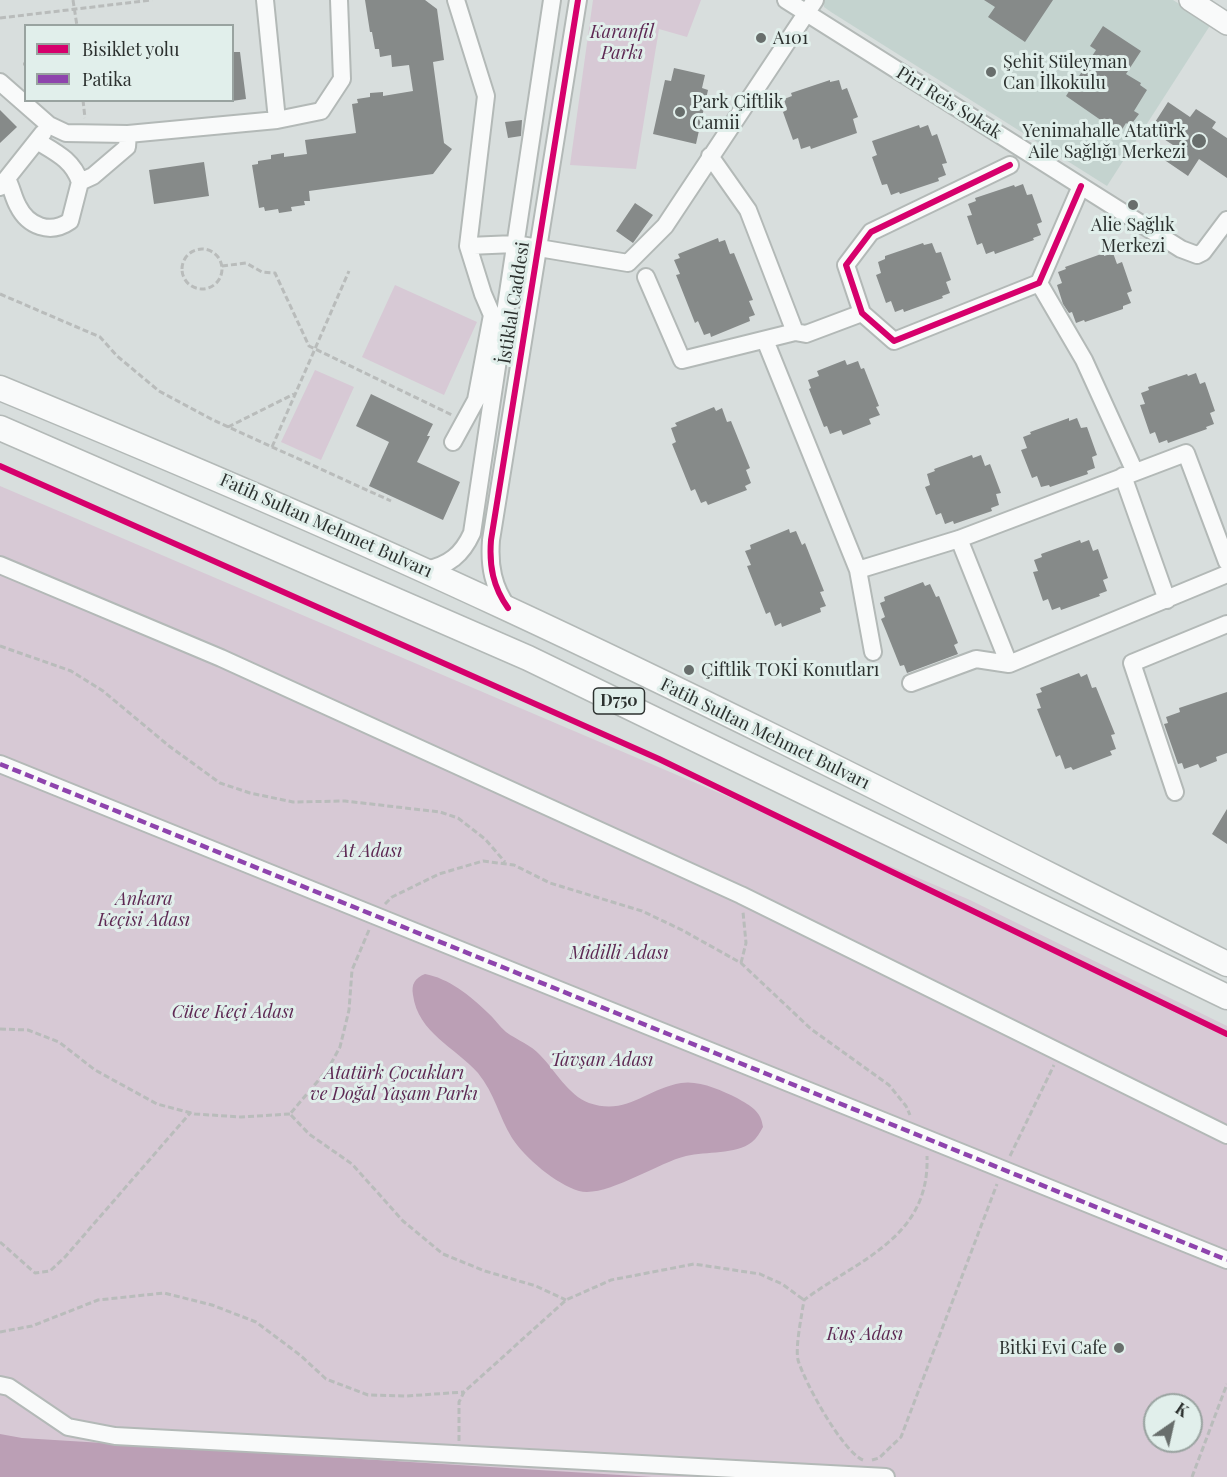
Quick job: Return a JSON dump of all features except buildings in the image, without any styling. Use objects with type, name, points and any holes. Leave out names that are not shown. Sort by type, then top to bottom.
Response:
[{"type":"highway","name":"Fatih Sultan Mehmet Bulvarı","points":[[0,388],[249,491],[508,608],[680,691],[1227,964]]},
{"type":"highway","name":"Fatih Sultan Mehmet Bulvarı","points":[[0,428],[528,658],[1227,997]]},
{"type":"main road","points":[[1190,0],[1227,24]]},
{"type":"street","points":[[265,0],[277,120]]},
{"type":"street","points":[[0,82],[49,125],[66,133],[128,134],[277,120],[321,111],[342,79],[339,0]]},
{"type":"street","points":[[453,442],[476,400],[492,315],[468,246],[486,96],[456,0]]},
{"type":"street","name":"İstiklal Caddesi","points":[[426,570],[446,564],[458,556],[467,546],[472,533],[552,0]]},
{"type":"street","name":"İstiklal Caddesi","points":[[508,608],[499,595],[489,558],[578,0]]},
{"type":"street","name":"Piri Reis Sokak","points":[[786,0],[811,7],[1081,186],[1181,249],[1197,255],[1203,252],[1226,223]]},
{"type":"street","points":[[468,246],[515,244],[628,263],[665,226],[811,7]]},
{"type":"street","points":[[37,141],[70,163],[80,182],[70,221],[58,228],[51,229],[36,225],[23,214],[13,190],[3,183],[49,125]]},
{"type":"street","points":[[80,182],[93,176],[127,147],[128,134]]},
{"type":"street","points":[[710,156],[748,210],[795,332]]},
{"type":"street","points":[[1010,165],[871,232],[846,265],[862,313],[894,340],[1039,283],[1081,186]]},
{"type":"street","points":[[646,276],[682,360],[795,332],[806,334],[862,313]]},
{"type":"street","points":[[1039,283],[1084,360],[1129,474],[1167,600]]},
{"type":"street","points":[[765,340],[858,570],[873,652]]},
{"type":"street","points":[[858,570],[959,539],[1186,453],[1227,562]]},
{"type":"street","points":[[959,539],[1009,664]]},
{"type":"street","points":[[0,565],[221,658],[741,895],[1227,1135]]},
{"type":"street","points":[[911,683],[976,658],[1009,664],[1227,574]]},
{"type":"street","points":[[1175,792],[1132,663],[1227,624]]},
{"type":"street","points":[[0,764],[1227,1260]]},
{"type":"street","points":[[0,1385],[9,1387],[68,1427],[115,1436],[886,1477]]},
{"type":"path","points":[[73,0],[76,24]]},
{"type":"path","points":[[0,18],[152,0]]},
{"type":"path","points":[[83,102],[86,123]]},
{"type":"path","points":[[200,249],[214,253],[222,266],[218,280],[205,288],[191,285],[183,271],[186,257],[200,249]]},
{"type":"path","points":[[222,266],[246,263],[262,272],[274,273],[309,346],[465,422]]},
{"type":"path","points":[[272,447],[349,271]]},
{"type":"path","points":[[0,294],[100,337],[117,356],[159,391],[228,427],[391,501]]},
{"type":"path","points":[[228,427],[296,393]]},
{"type":"path","points":[[0,646],[71,671],[103,691],[169,746],[220,783],[250,793],[293,802],[345,801],[440,812],[458,818],[485,839],[506,864]]},
{"type":"path","points":[[0,1029],[28,1030],[59,1042],[95,1070],[157,1104],[191,1112],[241,1117],[290,1114],[328,1069],[340,1047],[349,1010],[352,970],[375,916],[392,897],[439,874],[483,861],[514,865],[550,884],[642,911],[682,930],[741,963],[812,1029],[889,1085],[906,1106],[912,1120],[927,1140],[928,1170],[922,1198],[911,1218],[890,1242],[804,1300],[797,1358],[839,1439],[856,1457],[867,1462],[879,1458],[901,1437],[1003,1170],[1060,1053]]},
{"type":"path","points":[[741,895],[746,943],[741,963]]},
{"type":"path","points":[[0,1242],[35,1273],[50,1271],[65,1257],[191,1112]]},
{"type":"path","points":[[290,1114],[309,1134],[352,1164],[403,1221],[443,1254],[485,1271],[536,1286],[566,1300]]},
{"type":"path","points":[[460,1456],[459,1402],[464,1392],[566,1300],[611,1280],[694,1264],[760,1274],[782,1284],[804,1300]]},
{"type":"path","points":[[0,1332],[32,1326],[98,1300],[164,1293],[212,1305],[256,1322],[326,1379],[368,1395],[407,1396],[464,1392]]},
{"type":"path","points":[[1192,1477],[1227,1384]]},
{"type":"shaded area","points":[[823,0],[1173,0],[1211,24],[1107,186],[831,12],[824,7]]},
{"type":"shaded area","points":[[425,974],[442,979],[474,1000],[506,1032],[536,1051],[568,1088],[589,1103],[602,1106],[626,1104],[657,1090],[688,1082],[717,1089],[747,1104],[758,1113],[763,1127],[752,1142],[737,1149],[686,1156],[603,1189],[590,1192],[570,1188],[551,1176],[525,1154],[512,1138],[489,1089],[478,1073],[422,1020],[416,1008],[413,985],[419,977]]},
{"type":"shaded area","points":[[0,1434],[22,1438],[652,1477],[0,1477]]},
{"type":"green space","name":"Karanfil Parkı","points":[[593,0],[701,0],[687,37],[659,29],[636,169],[570,165]]},
{"type":"green space","points":[[395,285],[477,322],[444,395],[362,357]]},
{"type":"green space","points":[[315,370],[354,387],[321,460],[281,442]]},
{"type":"green space","name":"Atatürk Çocukları ve Doğal Yaşam Parkı","points":[[0,486],[970,900],[1227,1026],[1227,1477],[0,1477]]},
{"type":"marked path","points":[[0,764],[1227,1260]]},
{"type":"cycle path","points":[[508,608],[493,576],[491,540],[578,0]]},
{"type":"cycle path","points":[[1010,165],[871,232],[846,265],[862,313],[894,341],[1039,283],[1081,186]]},
{"type":"cycle path","points":[[0,466],[659,759],[1227,1034]]},
{"type":"place","name":"A101","points":[[761,38]]},
{"type":"place","name":"Şehit Süleyman Can İlkokulu","points":[[991,72]]},
{"type":"place","name":"Park Çiftlik Camii","points":[[680,112]]},
{"type":"place","name":"Yenimahalle Atatürk Aile Sağlığı Merkezi","points":[[1199,141]]},
{"type":"place","name":"Alie Sağlık Merkezi","points":[[1133,205]]},
{"type":"place","name":"Çiftlik TOKİ Konutları","points":[[689,670]]},
{"type":"place","name":"Bitki Evi Cafe","points":[[1119,1348]]},
{"type":"park label","name":"At Adası","points":[[370,851]]},
{"type":"park label","name":"Ankara Keçisi Adası","points":[[144,909]]},
{"type":"park label","name":"Midilli Adası","points":[[619,953]]},
{"type":"park label","name":"Cüce Keçi Adası","points":[[233,1012]]},
{"type":"park label","name":"Tavşan Adası","points":[[602,1060]]},
{"type":"park label","name":"Kuş Adası","points":[[865,1334]]}]
